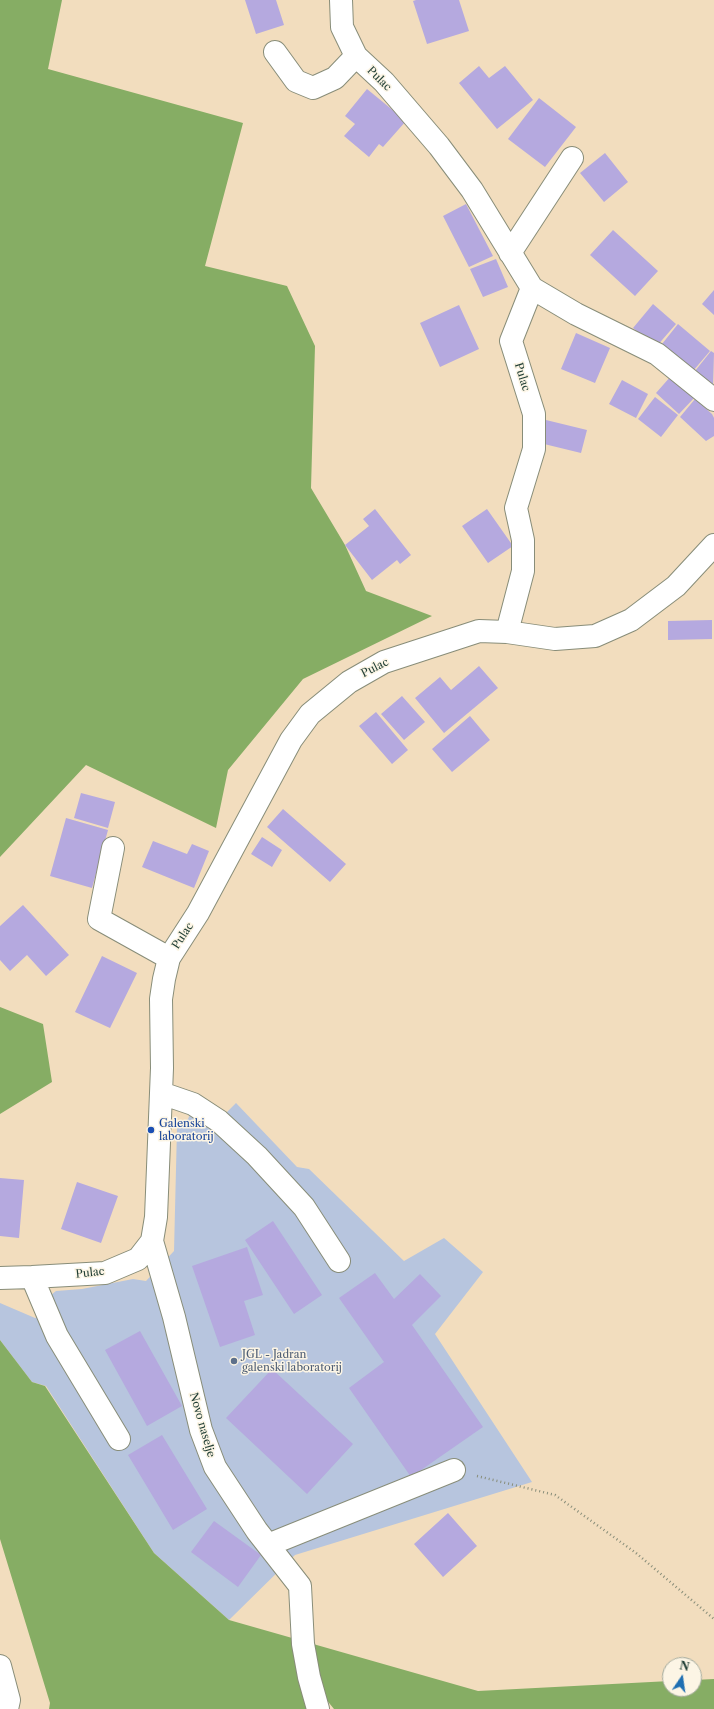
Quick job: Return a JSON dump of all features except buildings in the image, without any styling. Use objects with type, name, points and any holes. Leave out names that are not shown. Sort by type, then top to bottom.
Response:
[{"type":"street","name":"Pulac","points":[[341,0],[342,27],[356,56],[384,82],[439,146],[472,190],[532,288],[576,314],[656,354],[714,400]]},
{"type":"street","points":[[275,52],[296,81],[313,88],[335,78],[356,56]]},
{"type":"street","points":[[510,253],[572,158]]},
{"type":"street","name":"Pulac","points":[[507,632],[523,571],[523,540],[516,508],[534,449],[534,414],[511,340],[532,288]]},
{"type":"street","name":"Pulac","points":[[0,1278],[32,1278],[105,1273],[138,1259],[152,1241],[156,1217],[161,1093],[162,999],[164,979],[169,958],[198,913],[291,740],[310,714],[349,682],[384,662],[479,631],[507,632],[555,640],[595,636],[631,620],[676,586],[714,545]]},
{"type":"street","points":[[113,848],[99,919],[169,958]]},
{"type":"street","points":[[161,1093],[193,1104],[219,1121],[257,1156],[304,1207],[340,1260]]},
{"type":"street","name":"Novo naselje","points":[[152,1241],[174,1317],[201,1430],[215,1467],[268,1545],[300,1586],[303,1644],[309,1677],[318,1709]]},
{"type":"street","points":[[32,1278],[57,1336],[119,1439]]},
{"type":"street","points":[[268,1545],[454,1470]]},
{"type":"street","points":[[0,1666],[9,1700],[7,1709]]},
{"type":"path","points":[[454,1470],[555,1495],[636,1553],[714,1619]]},
{"type":"shaded area","name":"JGL - Jadran galenski laboratorij","points":[[199,1094],[225,1114],[236,1103],[297,1167],[309,1169],[404,1261],[444,1238],[483,1272],[435,1334],[532,1482],[295,1555],[229,1620],[154,1553],[46,1386],[32,1382],[0,1340],[0,1303],[35,1318],[55,1310],[51,1295],[56,1291],[82,1289],[133,1279],[146,1281],[174,1251],[177,1128],[188,1119]]},
{"type":"green space","points":[[0,0],[62,0],[48,69],[243,123],[205,266],[287,286],[315,346],[311,488],[345,545],[366,591],[432,616],[303,679],[228,770],[216,828],[86,765],[0,857]]},
{"type":"green space","points":[[0,1007],[43,1024],[52,1082],[0,1114]]},
{"type":"green space","points":[[0,1340],[32,1382],[45,1386],[154,1553],[229,1620],[478,1691],[662,1681],[662,1697],[702,1697],[702,1680],[714,1679],[714,1709],[334,1709],[325,1698],[316,1709],[49,1709],[50,1703],[0,1539]]},
{"type":"place","name":"Galenski laboratorij","points":[[151,1130]]},
{"type":"place","name":"JGL - Jadran galenski laboratorij","points":[[234,1361]]}]
